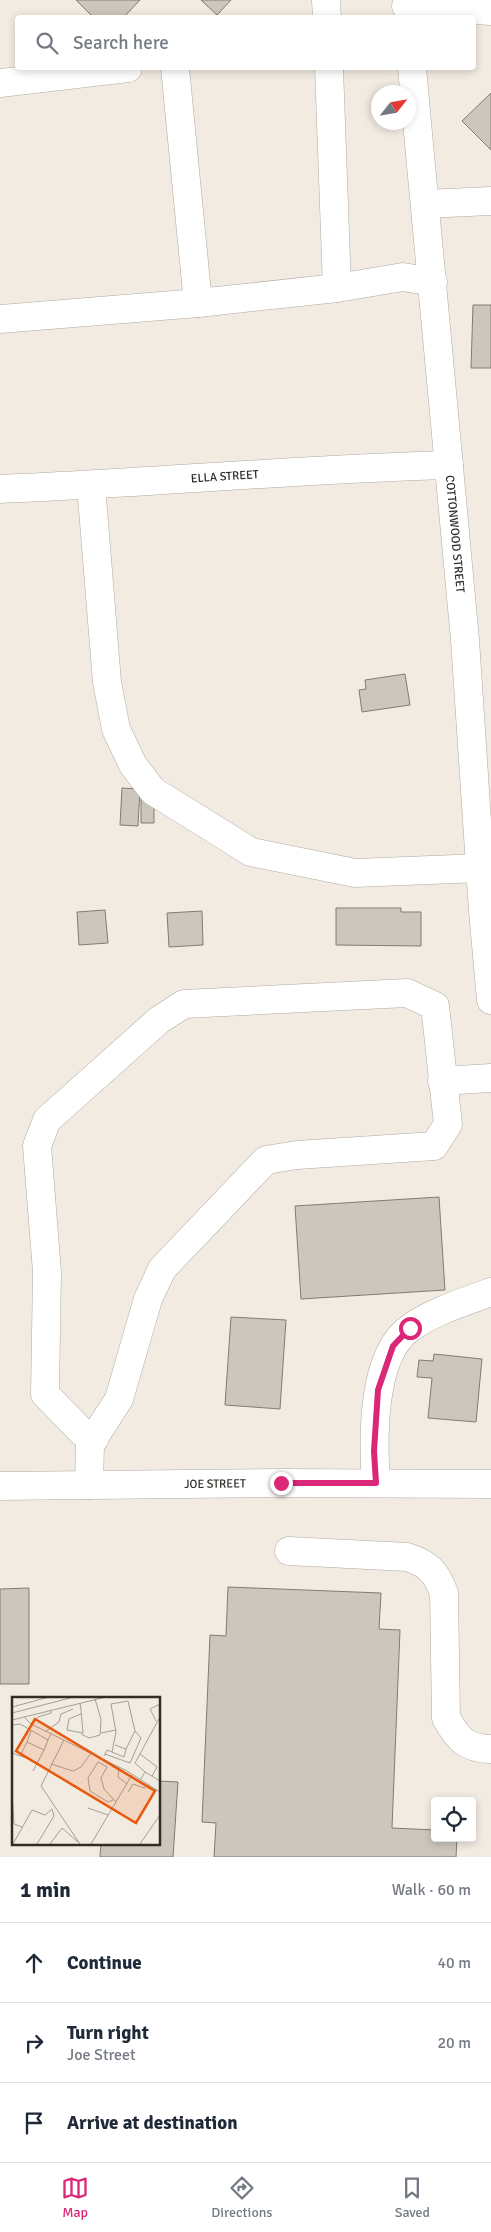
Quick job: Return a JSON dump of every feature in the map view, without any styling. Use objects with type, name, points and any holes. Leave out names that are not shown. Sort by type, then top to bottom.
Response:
[{"type":"street","points":[[326,0],[327,15]]},
{"type":"street","points":[[406,8],[491,10]]},
{"type":"street","points":[[0,83],[111,70]]},
{"type":"street","points":[[175,70],[198,303]]},
{"type":"street","points":[[329,70],[337,288]]},
{"type":"street","name":"COTTONWOOD STREET","points":[[412,70],[449,465],[491,1000]]},
{"type":"street","points":[[425,204],[491,201]]},
{"type":"street","points":[[0,319],[198,303],[337,288],[403,277],[433,282]]},
{"type":"street","name":"ELLA STREET","points":[[0,489],[367,467],[449,465]]},
{"type":"street","points":[[91,485],[107,682],[116,729],[133,765],[153,791],[251,852],[355,873],[480,868]]},
{"type":"street","points":[[89,1485],[90,1444],[95,1438],[119,1398],[148,1299],[162,1269],[266,1160],[297,1155],[434,1146],[448,1124],[435,1006],[407,994],[184,1004],[159,1020],[47,1120],[37,1146],[47,1272],[45,1394],[82,1432],[95,1438]]},
{"type":"street","points":[[442,1082],[491,1078]]},
{"type":"street","points":[[376,1483],[374,1451],[378,1390],[393,1346],[410,1328],[448,1308],[491,1292]]},
{"type":"street","name":"JOE STREET","points":[[0,1486],[491,1484]]},
{"type":"street","points":[[289,1551],[407,1557],[423,1562],[438,1577],[444,1592],[446,1718],[456,1736],[473,1748],[491,1750]]},
{"type":"building","points":[[76,0],[140,0],[126,15],[91,15]]},
{"type":"building","points":[[201,0],[231,0],[217,15]]},
{"type":"building","points":[[491,93],[491,150],[462,121]]},
{"type":"building","points":[[473,305],[491,305],[491,368],[471,368]]},
{"type":"building","points":[[405,674],[410,705],[362,712],[359,690],[366,689],[365,680]]},
{"type":"building","points":[[122,788],[140,789],[138,826],[120,825]]},
{"type":"building","points":[[141,799],[154,799],[154,823],[141,823]]},
{"type":"building","points":[[336,908],[401,908],[401,912],[421,912],[421,946],[336,945]]},
{"type":"building","points":[[105,910],[108,943],[79,945],[77,912]]},
{"type":"building","points":[[202,911],[203,945],[169,947],[167,913]]},
{"type":"building","points":[[439,1197],[445,1290],[301,1299],[295,1206]]},
{"type":"building","points":[[231,1317],[286,1320],[280,1409],[225,1405]]},
{"type":"building","points":[[434,1354],[482,1359],[476,1422],[428,1418],[432,1378],[417,1377],[419,1360],[433,1361]]},
{"type":"building","points":[[228,1587],[381,1593],[379,1629],[400,1630],[392,1828],[431,1830],[431,1842],[457,1842],[456,1857],[214,1857],[216,1823],[202,1822],[210,1635],[226,1636]]},
{"type":"building","points":[[29,1588],[29,1684],[0,1684],[0,1589]]},
{"type":"building","points":[[160,1781],[178,1782],[173,1857],[100,1857],[101,1844],[160,1844]]},
{"type":"route","points":[[281,1483],[376,1483],[374,1451],[378,1390],[393,1346],[410,1328]]}]
